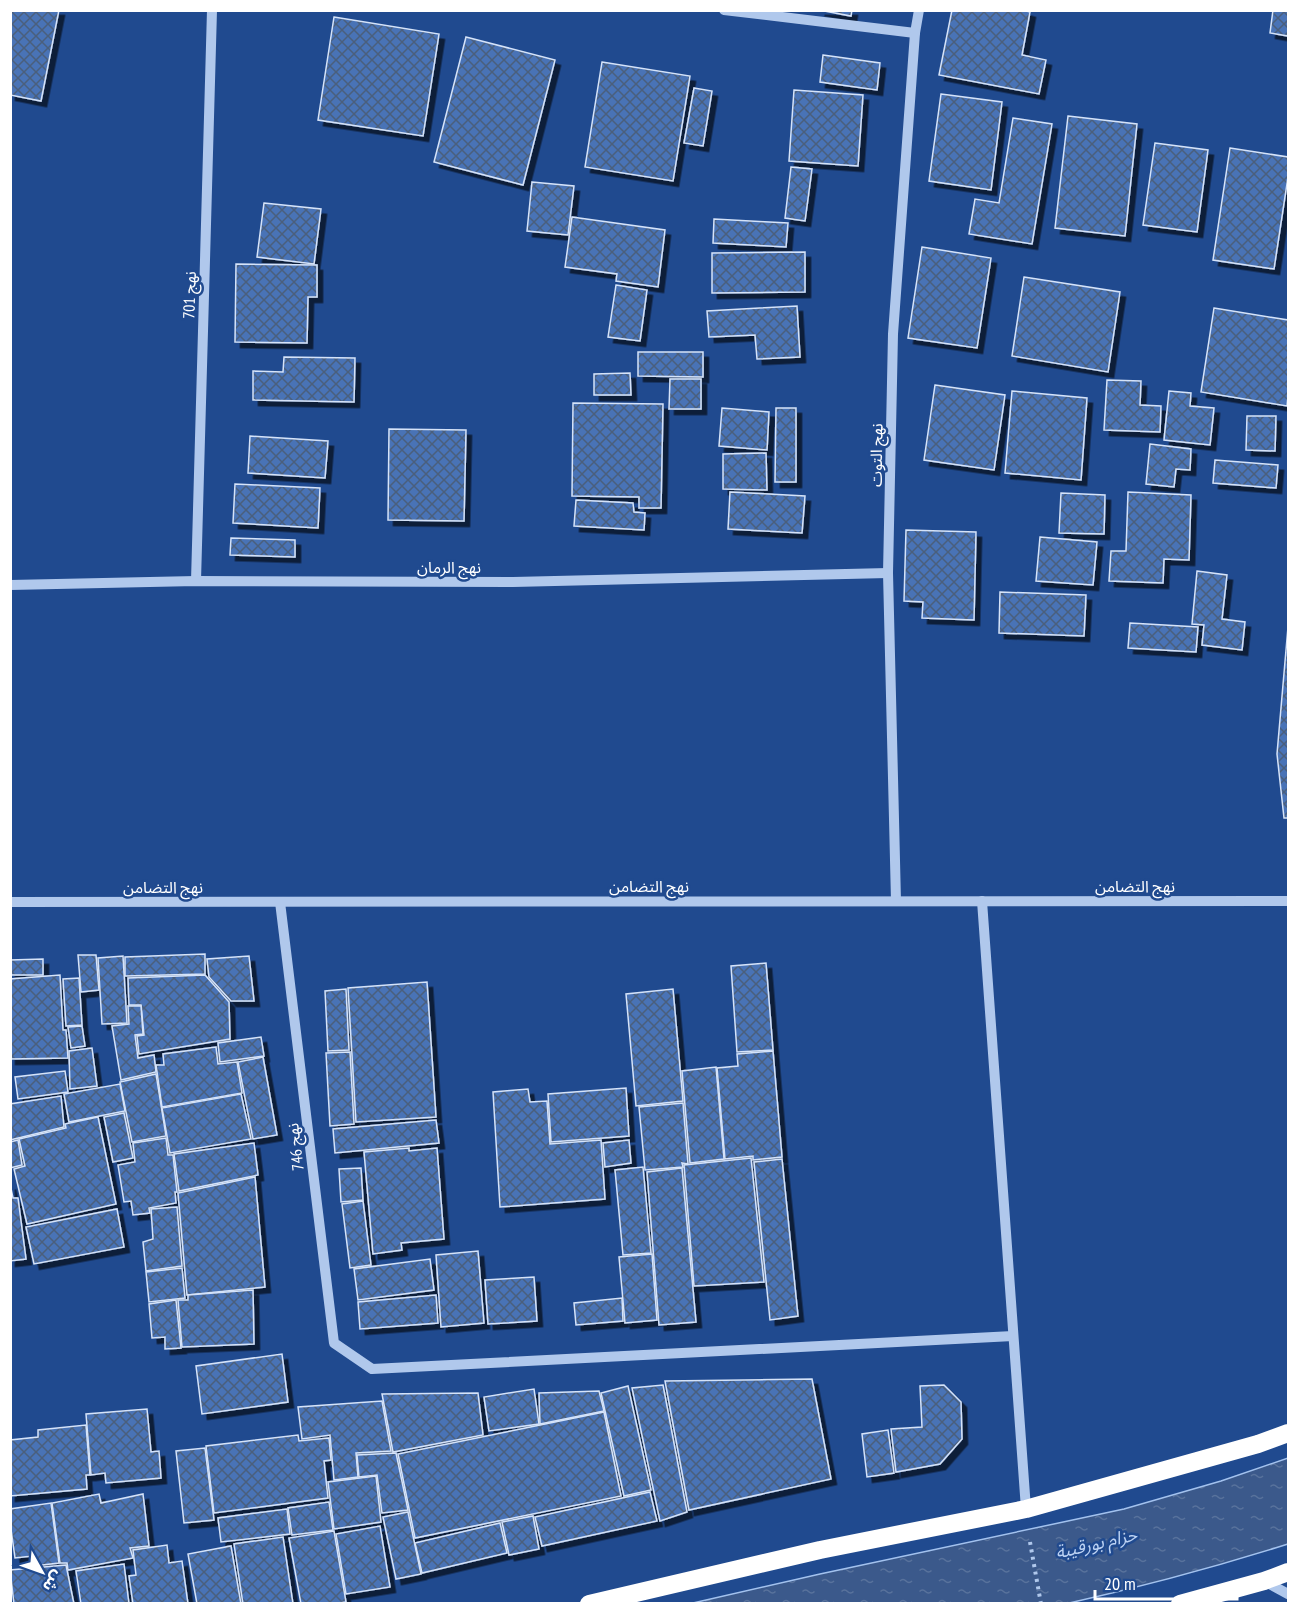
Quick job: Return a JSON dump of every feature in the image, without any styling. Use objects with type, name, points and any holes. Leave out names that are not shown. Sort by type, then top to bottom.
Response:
[{"type":"highway","points":[[589,1604],[820,1550],[1026,1509],[1258,1444],[1288,1433]]},
{"type":"highway","points":[[1180,1604],[1264,1581],[1288,1572]]},
{"type":"street","name":"نهج 701","points":[[196,581],[212,10]]},
{"type":"street","points":[[724,10],[915,33]]},
{"type":"street","name":"نهج التوت","points":[[896,901],[888,573],[893,334],[918,10]]},
{"type":"street","name":"نهج الرمان","points":[[10,585],[196,581],[513,582],[888,573]]},
{"type":"street","points":[[982,901],[1026,1509]]},
{"type":"street","name":"نهج التضامن","points":[[10,902],[1288,901]]},
{"type":"street","name":"نهج 746","points":[[280,902],[334,1343],[372,1369],[1012,1336]]},
{"type":"street","points":[[1264,1581],[1288,1594]]},
{"type":"path","points":[[1029,1538],[1041,1604]]},
{"type":"water","name":"حزام بورقيبة","points":[[1288,1458],[1288,1544],[1122,1591],[1065,1604],[693,1603],[1124,1509],[1221,1481]]},
{"type":"building","points":[[10,10],[59,10],[41,101],[10,95]]},
{"type":"building","points":[[819,10],[852,10],[851,16]]},
{"type":"building","points":[[952,10],[1023,10],[1030,12],[1022,55],[1046,60],[1039,94],[939,75]]},
{"type":"building","points":[[1273,10],[1288,10],[1288,36],[1270,33]]},
{"type":"building","points":[[334,17],[439,34],[423,136],[318,120]]},
{"type":"building","points":[[466,37],[555,60],[523,185],[434,162]]},
{"type":"building","points":[[823,55],[880,63],[877,90],[820,82]]},
{"type":"building","points":[[602,62],[690,76],[673,181],[585,167]]},
{"type":"building","points":[[694,88],[712,91],[703,146],[684,143]]},
{"type":"building","points":[[794,90],[863,95],[858,166],[789,161]]},
{"type":"building","points":[[941,94],[1002,102],[991,190],[929,181]]},
{"type":"building","points":[[1068,116],[1137,124],[1125,236],[1055,228]]},
{"type":"building","points":[[1013,118],[1052,124],[1032,244],[969,234],[975,199],[999,203]]},
{"type":"building","points":[[1155,143],[1208,150],[1197,232],[1143,225]]},
{"type":"building","points":[[1230,148],[1288,157],[1288,177],[1274,269],[1213,260]]},
{"type":"building","points":[[791,167],[812,169],[805,221],[785,218]]},
{"type":"building","points":[[532,182],[574,186],[568,235],[527,231]]},
{"type":"building","points":[[264,203],[321,209],[314,264],[257,257]]},
{"type":"building","points":[[572,217],[665,230],[658,287],[616,281],[617,274],[565,267]]},
{"type":"building","points":[[714,219],[788,223],[786,247],[713,243]]},
{"type":"building","points":[[922,247],[991,258],[977,348],[908,338]]},
{"type":"building","points":[[805,252],[805,292],[712,293],[712,253]]},
{"type":"building","points":[[236,264],[317,265],[317,297],[308,297],[307,343],[235,342]]},
{"type":"building","points":[[1024,277],[1120,292],[1108,372],[1012,356]]},
{"type":"building","points":[[616,285],[647,290],[640,341],[608,337]]},
{"type":"building","points":[[797,306],[800,357],[757,359],[755,335],[709,337],[707,311]]},
{"type":"building","points":[[1214,308],[1288,320],[1287,406],[1201,392]]},
{"type":"building","points":[[638,352],[703,352],[703,377],[638,376]]},
{"type":"building","points":[[284,357],[355,358],[354,402],[253,400],[253,371],[283,372]]},
{"type":"building","points":[[630,373],[631,395],[594,395],[594,374]]},
{"type":"building","points":[[670,379],[701,379],[701,409],[669,409]]},
{"type":"building","points":[[1107,380],[1141,381],[1140,405],[1161,406],[1160,432],[1104,430]]},
{"type":"building","points":[[935,385],[1005,395],[994,470],[924,460]]},
{"type":"building","points":[[1012,391],[1087,398],[1081,480],[1005,473]]},
{"type":"building","points":[[1169,391],[1191,393],[1190,406],[1214,408],[1210,445],[1164,440]]},
{"type":"building","points":[[573,403],[663,404],[661,508],[639,508],[639,497],[572,496]]},
{"type":"building","points":[[722,408],[769,412],[767,450],[719,446]]},
{"type":"building","points":[[776,408],[796,408],[796,482],[775,482]]},
{"type":"building","points":[[1247,416],[1276,416],[1275,451],[1246,450]]},
{"type":"building","points":[[389,429],[466,430],[464,521],[388,520]]},
{"type":"building","points":[[250,436],[328,441],[325,478],[248,473]]},
{"type":"building","points":[[1150,444],[1191,449],[1190,470],[1176,469],[1174,487],[1146,484]]},
{"type":"building","points":[[766,453],[767,490],[723,489],[723,454]]},
{"type":"building","points":[[1215,460],[1278,465],[1276,488],[1213,483]]},
{"type":"building","points":[[235,484],[320,488],[318,528],[233,523]]},
{"type":"building","points":[[730,492],[805,496],[802,533],[728,529]]},
{"type":"building","points":[[1128,492],[1191,495],[1189,560],[1164,559],[1163,583],[1109,581],[1111,551],[1126,551]]},
{"type":"building","points":[[1061,493],[1105,495],[1104,534],[1059,533]]},
{"type":"building","points":[[576,500],[633,503],[634,512],[645,513],[644,530],[574,526]]},
{"type":"building","points":[[906,530],[976,532],[974,620],[922,618],[923,602],[904,601]]},
{"type":"building","points":[[1040,537],[1097,542],[1093,585],[1036,581]]},
{"type":"building","points":[[231,538],[295,540],[295,557],[230,555]]},
{"type":"building","points":[[1197,571],[1227,575],[1222,619],[1245,622],[1242,650],[1202,645],[1204,625],[1192,624]]},
{"type":"building","points":[[1000,592],[1086,595],[1084,636],[999,633]]},
{"type":"building","points":[[1130,623],[1198,627],[1196,652],[1128,648]]},
{"type":"building","points":[[1288,627],[1288,818],[1284,818],[1277,754]]},
{"type":"building","points":[[205,954],[205,974],[125,976],[125,957]]},
{"type":"building","points":[[78,955],[96,955],[99,990],[81,992]]},
{"type":"building","points":[[123,956],[127,1023],[102,1024],[98,958]]},
{"type":"building","points":[[249,956],[254,1001],[231,1001],[209,977],[207,959]]},
{"type":"building","points":[[43,959],[43,975],[10,975],[10,960]]},
{"type":"building","points":[[766,963],[773,1050],[737,1052],[731,966]]},
{"type":"building","points":[[60,975],[63,1030],[66,1030],[68,1058],[10,1059],[10,979]]},
{"type":"building","points":[[205,975],[229,1002],[230,1039],[139,1054],[137,1036],[144,1035],[141,1005],[129,1005],[128,978]]},
{"type":"building","points":[[79,978],[82,1025],[66,1026],[63,979]]},
{"type":"building","points":[[427,982],[436,1117],[356,1122],[348,988]]},
{"type":"building","points":[[346,989],[349,1050],[328,1051],[325,991]]},
{"type":"building","points":[[673,989],[683,1101],[636,1106],[626,994]]},
{"type":"building","points":[[128,1006],[141,1006],[143,1034],[135,1035],[138,1058],[154,1055],[156,1072],[121,1080],[112,1026],[129,1024]]},
{"type":"building","points":[[82,1026],[85,1046],[71,1048],[68,1027]]},
{"type":"building","points":[[261,1037],[264,1056],[220,1062],[218,1043]]},
{"type":"building","points":[[216,1047],[218,1064],[237,1062],[242,1093],[162,1107],[156,1065],[164,1065],[163,1054]]},
{"type":"building","points":[[92,1048],[97,1086],[70,1089],[69,1051]]},
{"type":"building","points":[[773,1051],[782,1157],[753,1160],[753,1156],[725,1159],[717,1068],[738,1066],[737,1054]]},
{"type":"building","points":[[350,1052],[354,1124],[330,1126],[326,1053]]},
{"type":"building","points":[[263,1057],[277,1135],[253,1139],[238,1062]]},
{"type":"building","points":[[716,1067],[724,1159],[690,1163],[682,1071]]},
{"type":"building","points":[[65,1071],[68,1092],[18,1099],[15,1077]]},
{"type":"building","points":[[156,1074],[166,1136],[132,1142],[120,1082]]},
{"type":"building","points":[[120,1084],[125,1111],[69,1122],[64,1094]]},
{"type":"building","points":[[626,1088],[629,1136],[551,1142],[548,1094]]},
{"type":"building","points":[[528,1089],[530,1102],[547,1101],[550,1144],[601,1140],[605,1199],[500,1207],[493,1092]]},
{"type":"building","points":[[241,1094],[251,1139],[170,1153],[162,1108]]},
{"type":"building","points":[[61,1096],[64,1127],[10,1140],[10,1104]]},
{"type":"building","points":[[683,1103],[688,1164],[682,1163],[683,1167],[645,1170],[639,1107]]},
{"type":"building","points":[[124,1113],[133,1158],[113,1162],[104,1117]]},
{"type":"building","points":[[98,1117],[116,1204],[27,1224],[14,1169],[25,1166],[19,1139],[66,1128],[65,1124]]},
{"type":"building","points":[[436,1120],[439,1143],[335,1153],[333,1129]]},
{"type":"building","points":[[166,1138],[168,1155],[173,1155],[176,1203],[149,1208],[150,1213],[133,1215],[131,1201],[124,1202],[118,1165],[135,1162],[133,1143]]},
{"type":"building","points":[[18,1140],[22,1165],[10,1168],[10,1142]]},
{"type":"building","points":[[629,1140],[631,1163],[605,1167],[603,1143]]},
{"type":"building","points":[[254,1143],[258,1175],[179,1191],[174,1154]]},
{"type":"building","points":[[409,1148],[409,1151],[437,1148],[444,1239],[401,1243],[402,1250],[373,1254],[364,1152]]},
{"type":"building","points":[[751,1158],[764,1282],[694,1286],[684,1165]]},
{"type":"building","points":[[782,1159],[798,1316],[770,1320],[754,1162]]},
{"type":"building","points":[[643,1167],[651,1253],[623,1255],[615,1170]]},
{"type":"building","points":[[361,1168],[363,1200],[341,1202],[339,1169]]},
{"type":"building","points":[[682,1168],[696,1322],[659,1325],[647,1172]]},
{"type":"building","points":[[255,1177],[265,1287],[187,1295],[178,1193]]},
{"type":"building","points":[[10,1184],[13,1198],[18,1198],[26,1259],[10,1261]]},
{"type":"building","points":[[363,1201],[371,1265],[350,1268],[342,1204]]},
{"type":"building","points":[[177,1207],[182,1266],[146,1271],[143,1242],[153,1239],[151,1209]]},
{"type":"building","points":[[117,1209],[124,1247],[34,1264],[26,1227]]},
{"type":"building","points":[[478,1251],[484,1323],[441,1327],[436,1255]]},
{"type":"building","points":[[652,1254],[657,1320],[625,1323],[619,1257]]},
{"type":"building","points":[[430,1259],[434,1290],[358,1300],[354,1269]]},
{"type":"building","points":[[182,1268],[185,1298],[149,1302],[146,1272]]},
{"type":"building","points":[[534,1277],[537,1321],[488,1324],[485,1280]]},
{"type":"building","points":[[253,1290],[254,1344],[182,1347],[178,1300],[188,1300],[188,1295]]},
{"type":"building","points":[[436,1295],[438,1323],[360,1329],[358,1302]]},
{"type":"building","points":[[622,1298],[623,1321],[576,1325],[574,1303]]},
{"type":"building","points":[[176,1300],[181,1348],[165,1349],[165,1337],[152,1338],[149,1304]]},
{"type":"building","points":[[282,1354],[288,1402],[202,1414],[196,1366]]},
{"type":"building","points":[[812,1379],[831,1479],[689,1510],[665,1381]]},
{"type":"building","points":[[663,1385],[687,1512],[660,1521],[632,1388]]},
{"type":"building","points":[[944,1385],[961,1402],[962,1439],[940,1464],[896,1472],[891,1429],[922,1427],[920,1386]]},
{"type":"building","points":[[628,1386],[651,1490],[624,1496],[601,1393]]},
{"type":"building","points":[[534,1389],[539,1424],[489,1431],[484,1397]]},
{"type":"building","points":[[599,1391],[604,1411],[540,1424],[539,1393]]},
{"type":"building","points":[[478,1393],[483,1435],[393,1452],[382,1394]]},
{"type":"building","points":[[382,1401],[391,1451],[356,1453],[358,1477],[334,1480],[330,1435],[302,1439],[298,1407]]},
{"type":"building","points":[[147,1409],[151,1452],[159,1451],[161,1478],[106,1483],[105,1473],[91,1475],[86,1414]]},
{"type":"building","points":[[604,1412],[621,1496],[415,1538],[398,1454]]},
{"type":"building","points":[[86,1425],[90,1475],[86,1475],[87,1489],[10,1496],[10,1440],[38,1437],[38,1430]]},
{"type":"building","points":[[888,1430],[894,1473],[867,1477],[862,1434]]},
{"type":"building","points":[[298,1435],[299,1441],[329,1438],[331,1460],[324,1461],[328,1498],[214,1513],[206,1446]]},
{"type":"building","points":[[205,1448],[214,1520],[184,1523],[176,1451]]},
{"type":"building","points":[[396,1453],[408,1510],[382,1513],[377,1475],[359,1477],[357,1455]]},
{"type":"building","points":[[376,1476],[381,1522],[334,1529],[328,1482]]},
{"type":"building","points":[[650,1492],[657,1521],[542,1546],[535,1517]]},
{"type":"building","points":[[99,1494],[101,1503],[143,1494],[149,1546],[130,1548],[133,1558],[68,1570],[67,1563],[60,1563],[52,1503]]},
{"type":"building","points":[[329,1502],[333,1530],[292,1535],[288,1508]]},
{"type":"building","points":[[51,1503],[59,1563],[34,1566],[32,1556],[15,1558],[10,1509]]},
{"type":"building","points":[[287,1509],[290,1534],[221,1542],[218,1518]]},
{"type":"building","points":[[408,1512],[421,1574],[396,1579],[383,1517]]},
{"type":"building","points":[[533,1516],[539,1549],[509,1555],[502,1522]]},
{"type":"building","points":[[500,1523],[507,1553],[422,1573],[415,1543]]},
{"type":"building","points":[[380,1526],[390,1587],[346,1594],[336,1534]]},
{"type":"building","points":[[334,1531],[346,1602],[301,1604],[289,1538]]},
{"type":"building","points":[[283,1537],[293,1604],[243,1604],[234,1544]]},
{"type":"building","points":[[167,1545],[169,1563],[182,1561],[188,1604],[133,1604],[129,1576],[136,1575],[133,1550]]},
{"type":"building","points":[[231,1546],[241,1604],[197,1604],[188,1554]]},
{"type":"building","points":[[124,1564],[129,1604],[81,1604],[76,1571]]},
{"type":"building","points":[[66,1565],[74,1604],[14,1604],[10,1570]]}]
